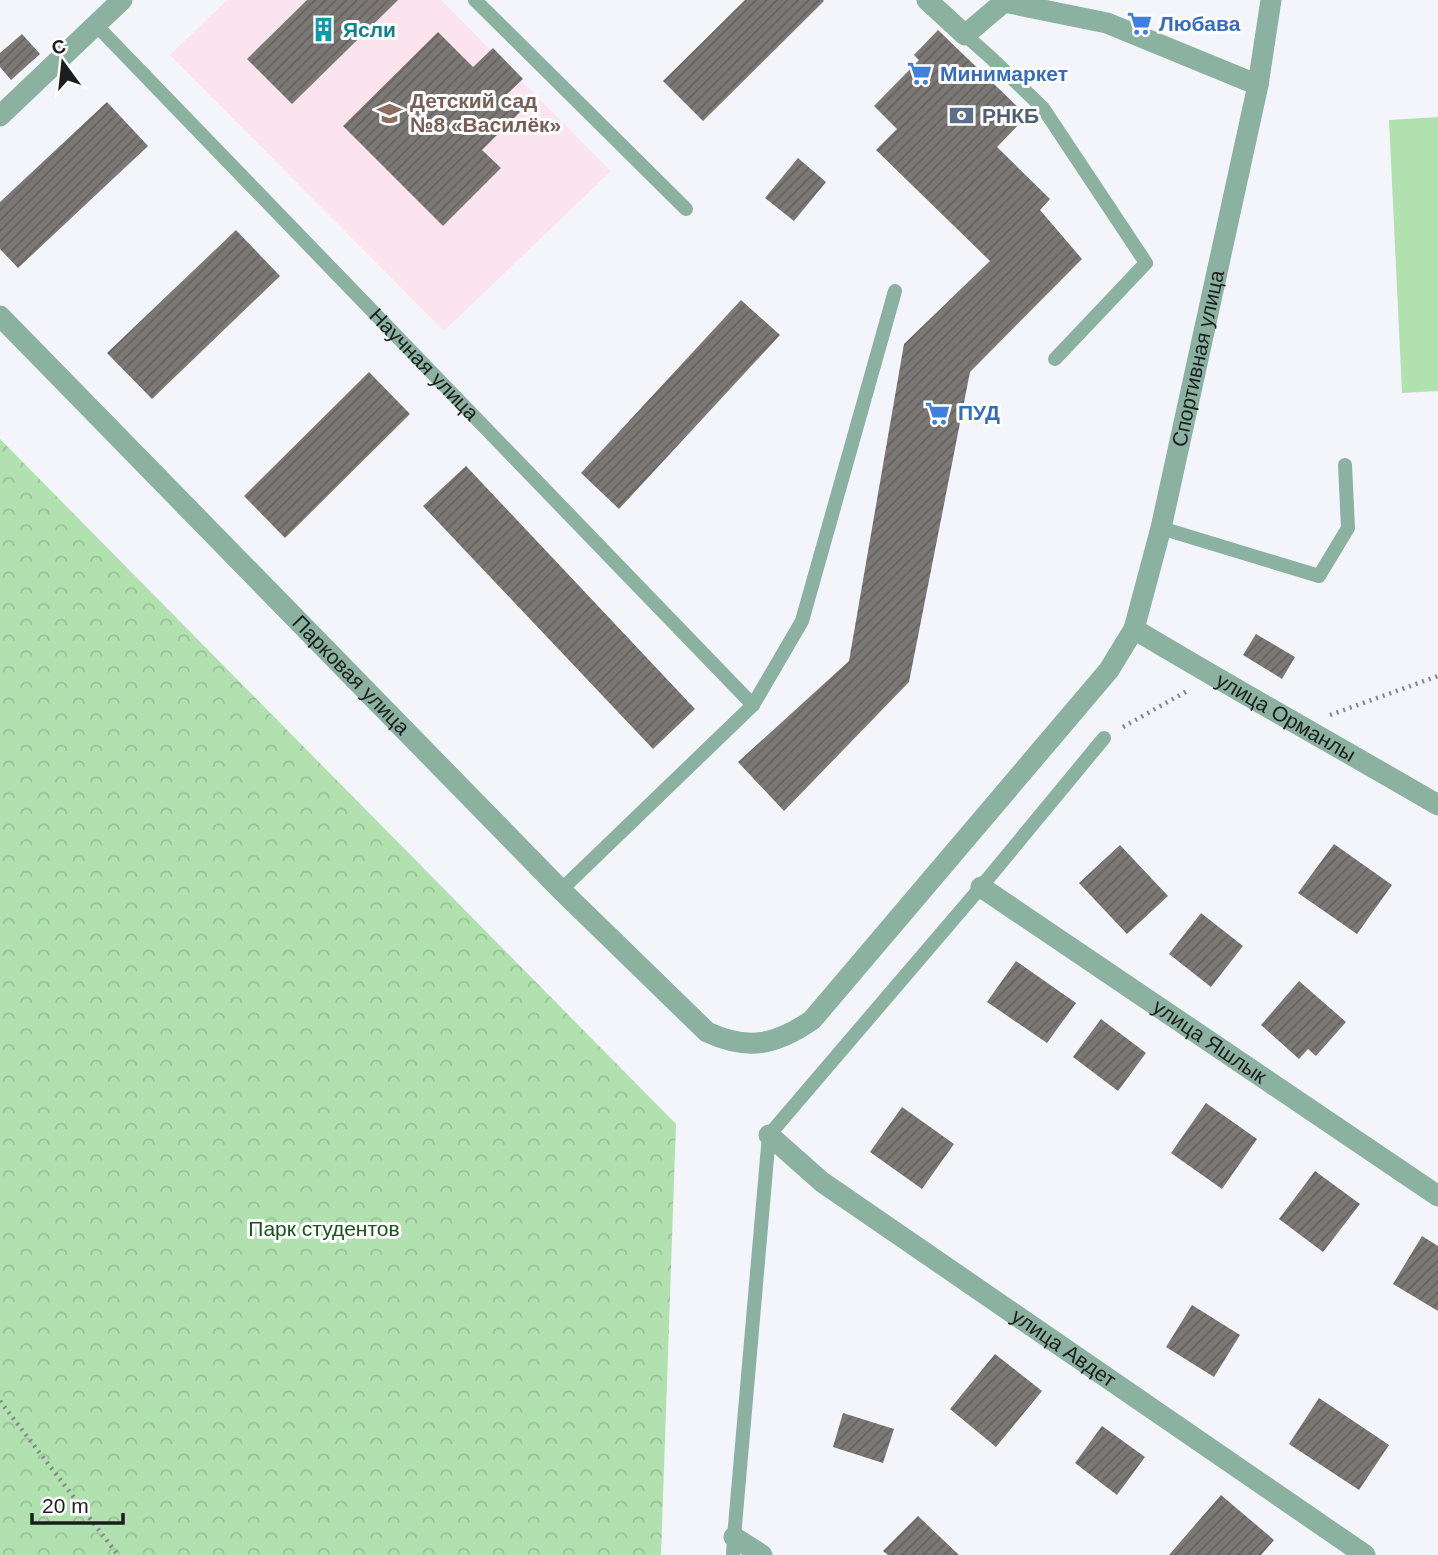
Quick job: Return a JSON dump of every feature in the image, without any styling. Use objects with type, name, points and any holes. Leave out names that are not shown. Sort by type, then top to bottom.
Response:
[{"type":"street","points":[[0,116],[122,0]]},
{"type":"street","points":[[927,0],[965,35],[1004,2],[1107,23],[1258,85]]},
{"type":"street","name":"Спортивная улица","points":[[707,1032],[725,1041],[769,1042],[794,1032],[812,1020],[1109,670],[1134,629],[1161,528],[1258,85],[1271,0]]},
{"type":"street","name":"Парковая улица","points":[[0,316],[561,890],[707,1032]]},
{"type":"street","name":"улица Орманлы","points":[[1134,629],[1438,805]]},
{"type":"street","name":"улица Яшлык","points":[[981,887],[1438,1196]]},
{"type":"street","name":"улица Авдет","points":[[769,1135],[822,1182],[1365,1555]]},
{"type":"street","points":[[734,1546],[762,1555]]},
{"type":"lane","points":[[475,0],[686,209]]},
{"type":"lane","name":"Научная улица","points":[[96,25],[753,705]]},
{"type":"lane","points":[[965,35],[1043,108],[1146,263],[1055,359]]},
{"type":"lane","points":[[561,890],[753,705],[802,621],[895,291]]},
{"type":"lane","points":[[1161,528],[1319,576],[1348,528],[1345,465]]},
{"type":"lane","points":[[734,1546],[769,1135],[1104,738]]},
{"type":"path","points":[[1302,726],[1438,676]]},
{"type":"path","points":[[1104,738],[1213,677]]},
{"type":"path","points":[[0,1401],[118,1555]]},
{"type":"shaded area","name":"Детский сад №8 «Василёк»","points":[[227,0],[441,0],[611,171],[444,331],[170,55]]},
{"type":"green space","points":[[1438,117],[1438,391],[1402,393],[1389,120]]},
{"type":"green space","name":"Парк студентов","points":[[0,439],[676,1124],[661,1555],[0,1555]]},
{"type":"building","name":"Ясли","points":[[307,0],[398,0],[292,104],[247,59]]},
{"type":"building","points":[[745,0],[824,1],[703,121],[663,81]]},
{"type":"building","points":[[938,30],[1027,116],[997,147],[1050,199],[1040,210],[1082,259],[970,372],[909,682],[784,811],[738,762],[849,661],[904,344],[990,261],[876,150],[897,129],[874,106],[919,60],[914,55]]},
{"type":"building","points":[[438,32],[473,67],[493,48],[523,79],[505,96],[520,112],[482,150],[501,168],[443,226],[343,126]]},
{"type":"building","points":[[22,34],[40,54],[11,80],[0,67],[0,53]]},
{"type":"building","points":[[107,102],[148,146],[18,268],[0,249],[0,202]]},
{"type":"building","points":[[798,158],[826,182],[794,221],[765,198]]},
{"type":"building","points":[[236,230],[280,276],[152,399],[107,353]]},
{"type":"building","points":[[741,300],[780,335],[619,509],[581,473]]},
{"type":"building","points":[[369,372],[410,414],[285,538],[244,496]]},
{"type":"building","points":[[466,466],[695,709],[653,749],[423,506]]},
{"type":"building","points":[[1256,634],[1295,657],[1282,679],[1243,655]]},
{"type":"building","points":[[1334,844],[1392,885],[1357,934],[1298,893]]},
{"type":"building","points":[[1120,845],[1168,896],[1127,934],[1079,883]]},
{"type":"building","points":[[1201,913],[1243,946],[1211,987],[1169,954]]},
{"type":"building","points":[[1016,961],[1076,1003],[1047,1043],[987,1002]]},
{"type":"building","points":[[1299,981],[1346,1022],[1316,1056],[1308,1049],[1299,1059],[1261,1025]]},
{"type":"building","points":[[1101,1019],[1146,1053],[1118,1091],[1073,1057]]},
{"type":"building","points":[[1206,1103],[1257,1139],[1222,1189],[1171,1153]]},
{"type":"building","points":[[902,1107],[954,1144],[922,1189],[870,1152]]},
{"type":"building","points":[[1315,1171],[1360,1204],[1323,1252],[1279,1219]]},
{"type":"building","points":[[1422,1236],[1438,1246],[1438,1311],[1393,1284]]},
{"type":"building","points":[[1192,1305],[1240,1335],[1214,1377],[1166,1347]]},
{"type":"building","points":[[995,1354],[1042,1391],[996,1447],[950,1409]]},
{"type":"building","points":[[1319,1398],[1389,1445],[1359,1490],[1289,1444]]},
{"type":"building","points":[[843,1413],[894,1429],[883,1463],[833,1447]]},
{"type":"building","points":[[1102,1426],[1145,1457],[1117,1495],[1075,1463]]},
{"type":"building","points":[[1221,1495],[1274,1540],[1261,1555],[1169,1555]]},
{"type":"building","points":[[918,1516],[959,1555],[888,1555],[883,1551]]},
{"type":"place","name":"Любава","points":[[1139,24]]},
{"type":"place","name":"Ясли","points":[[323,30]]},
{"type":"place","name":"Минимаркет","points":[[920,74]]},
{"type":"place","name":"Детский сад №8 «Василёк»","points":[[390,113]]},
{"type":"place","name":"РНКБ","points":[[962,116]]},
{"type":"place","name":"ПУД","points":[[938,413]]}]
